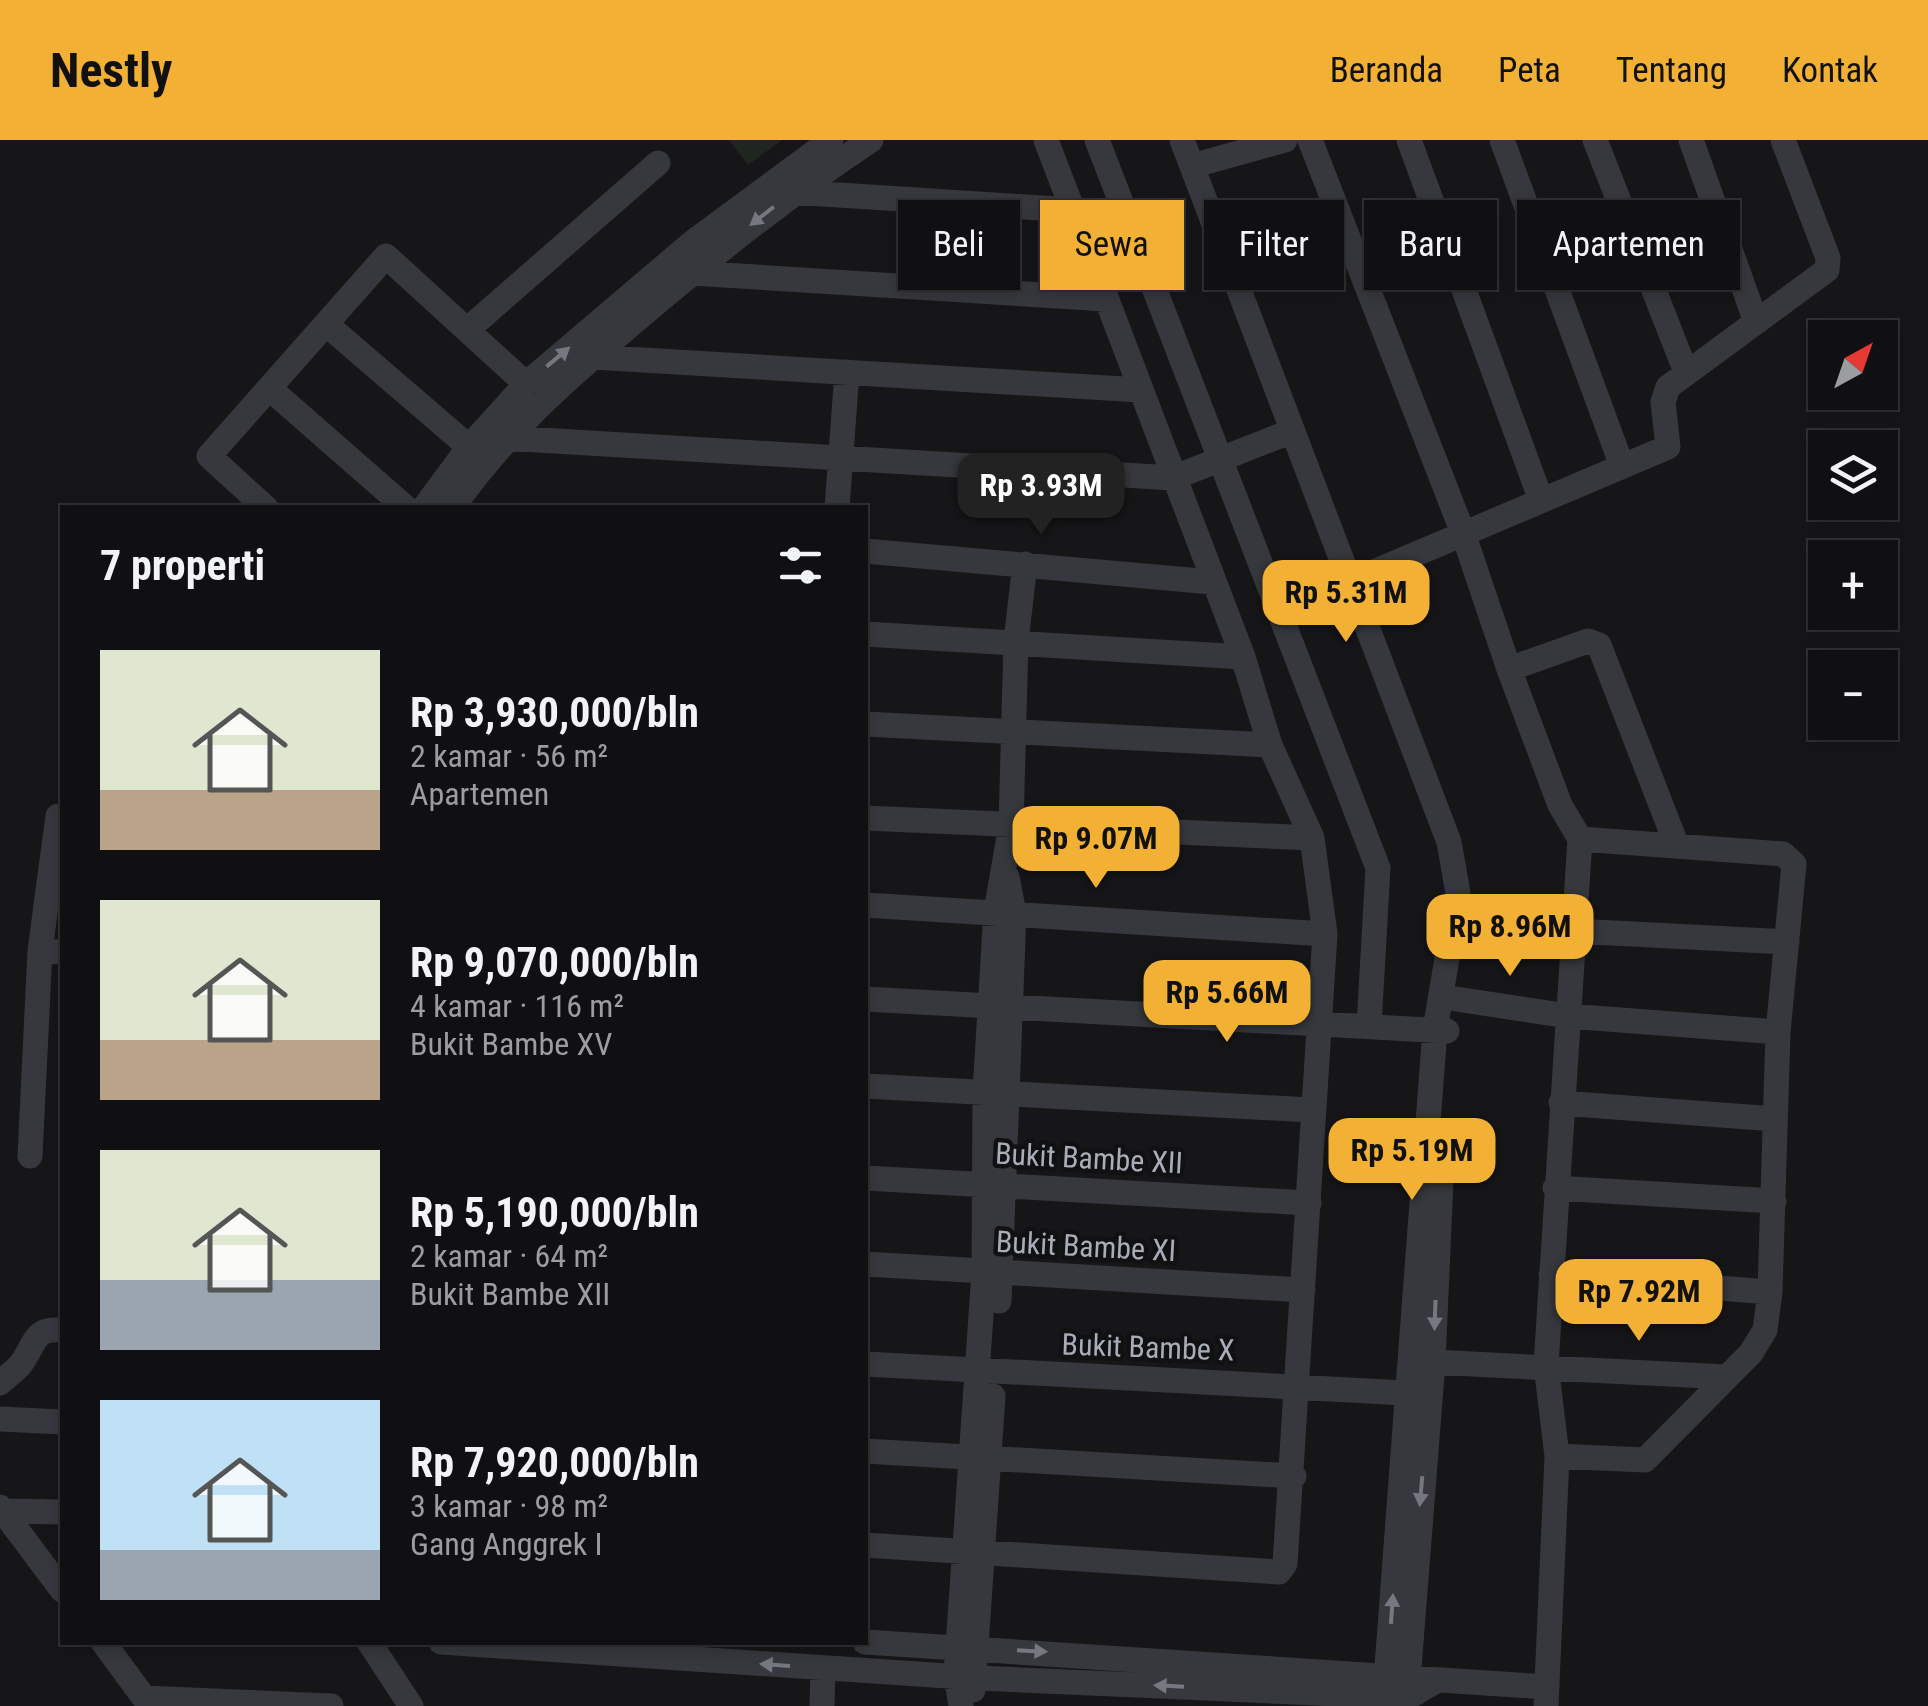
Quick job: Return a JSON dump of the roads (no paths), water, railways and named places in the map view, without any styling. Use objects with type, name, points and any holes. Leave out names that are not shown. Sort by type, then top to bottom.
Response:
[{"type":"street","points":[[454,505],[541,400],[792,192],[871,140]]},
{"type":"street","points":[[1046,140],[1068,200]]},
{"type":"street","points":[[1097,140],[1378,868],[1369,1026]]},
{"type":"street","points":[[1182,140],[1201,155],[1292,431],[1449,842],[1458,892],[1442,1017],[1396,1692]]},
{"type":"street","points":[[1201,155],[1285,140]]},
{"type":"street","points":[[483,1645],[966,1677],[1396,1692],[1434,1682],[1547,1696],[1557,1456],[1546,1365],[1580,839],[1560,805],[1463,533],[1310,140]]},
{"type":"street","points":[[1409,140],[1541,500]]},
{"type":"street","points":[[1502,140],[1622,466]]},
{"type":"street","points":[[1594,140],[1686,372]]},
{"type":"street","points":[[1692,140],[1756,322]]},
{"type":"street","points":[[1350,582],[1668,446],[1664,394],[1686,372],[1827,270],[1828,258],[1783,140]]},
{"type":"street","points":[[426,505],[469,447],[526,384],[693,242],[825,142]]},
{"type":"street","points":[[467,330],[658,163]]},
{"type":"street","points":[[792,192],[1040,208]]},
{"type":"street","points":[[263,505],[209,456],[386,256],[526,384]]},
{"type":"street","points":[[691,273],[1106,300]]},
{"type":"street","points":[[868,1545],[1280,1572],[1286,1564],[1294,1476],[1294,1386],[1309,1204],[1311,1110],[1322,1022],[1324,934],[1312,838],[1270,745],[1243,657],[1102,290]]},
{"type":"street","points":[[326,324],[469,447]]},
{"type":"street","points":[[594,356],[1140,390]]},
{"type":"street","points":[[837,505],[846,372]]},
{"type":"street","points":[[269,388],[403,505]]},
{"type":"street","points":[[506,438],[1173,478],[1292,431]]},
{"type":"street","points":[[868,551],[1212,582]]},
{"type":"street","points":[[964,1706],[993,1273],[995,1094],[1011,826],[1016,642],[1025,564]]},
{"type":"street","points":[[868,634],[1243,657]]},
{"type":"street","points":[[1509,669],[1588,641],[1599,645],[1676,846]]},
{"type":"street","points":[[868,724],[1270,745]]},
{"type":"street","points":[[30,1156],[51,951],[58,816]]},
{"type":"street","points":[[868,818],[1312,838]]},
{"type":"street","points":[[1557,1456],[1644,1460],[1760,1341],[1770,1292],[1778,1032],[1792,860],[1783,854],[1580,839]]},
{"type":"street","points":[[868,905],[1324,934]]},
{"type":"street","points":[[1574,931],[1787,942]]},
{"type":"street","points":[[868,999],[1369,1026],[1442,1017],[1568,1016],[1778,1032]]},
{"type":"street","points":[[1418,1394],[1433,1362],[1442,1017]]},
{"type":"street","points":[[868,1086],[1311,1110]]},
{"type":"street","points":[[1562,1103],[1775,1119]]},
{"type":"street","name":"Bukit Bambe XII","points":[[868,1178],[1309,1204]]},
{"type":"street","points":[[1556,1188],[1774,1200]]},
{"type":"street","name":"Bukit Bambe XI","points":[[868,1264],[1303,1290]]},
{"type":"street","points":[[1551,1275],[1770,1292]]},
{"type":"street","points":[[0,1382],[21,1364],[34,1336],[46,1330],[60,1330]]},
{"type":"street","points":[[1433,1362],[1727,1377]]},
{"type":"street","name":"Bukit Bambe X","points":[[868,1364],[1418,1394]]},
{"type":"street","points":[[0,1419],[60,1422]]},
{"type":"street","points":[[868,1451],[1294,1476]]},
{"type":"street","points":[[1,1509],[60,1512]]},
{"type":"street","points":[[1,1509],[60,1587]]},
{"type":"street","points":[[868,1642],[968,1647],[1396,1692]]},
{"type":"street","points":[[104,1645],[147,1702],[330,1706]]},
{"type":"street","points":[[371,1645],[411,1706]]},
{"type":"street","points":[[822,1706],[823,1669]]}]
